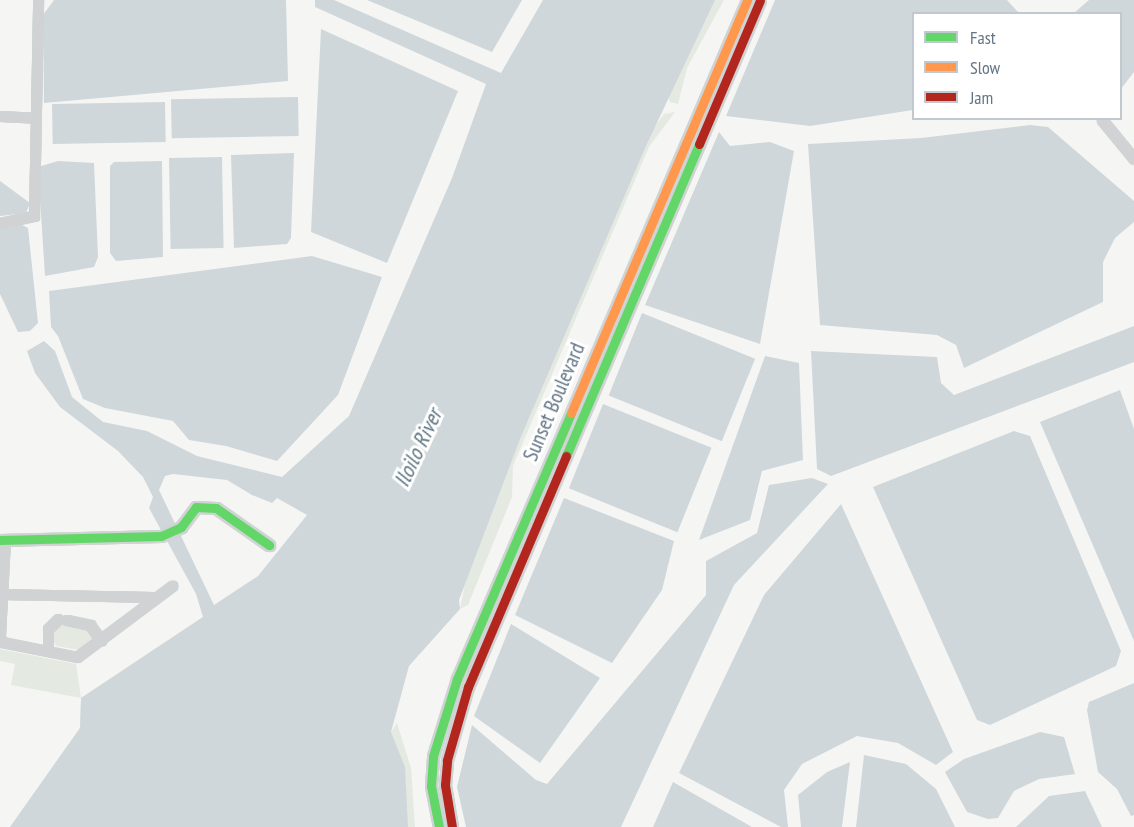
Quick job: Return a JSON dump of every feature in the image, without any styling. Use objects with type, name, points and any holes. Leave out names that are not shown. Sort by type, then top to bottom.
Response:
[{"type":"main road","name":"Sunset Boulevard","points":[[439,827],[431,786],[433,756],[457,679],[747,0]]},
{"type":"main road","name":"Sunset Boulevard","points":[[452,827],[445,785],[447,760],[468,687],[760,0]]},
{"type":"main road","points":[[595,353],[606,358]]},
{"type":"main road","points":[[3,540],[161,536],[181,527],[196,507],[216,508],[269,545]]},
{"type":"street","points":[[0,223],[34,216],[38,0]]},
{"type":"street","points":[[0,116],[35,118]]},
{"type":"street","points":[[1102,120],[1134,159]]},
{"type":"street","points":[[3,540],[0,637],[48,651],[77,657],[154,597],[172,586]]},
{"type":"street","points":[[1,594],[154,597]]},
{"type":"street","points":[[48,651],[48,629],[58,619]]},
{"type":"street","points":[[67,620],[90,625],[101,640]]},
{"type":"shaded area","points":[[702,0],[724,0],[687,68],[678,104],[670,102],[666,94]]},
{"type":"shaded area","points":[[675,112],[649,147],[513,466],[512,497],[468,605],[460,609],[472,547],[653,129],[664,114]]},
{"type":"shaded area","points":[[203,617],[10,827],[80,728],[81,698]]},
{"type":"shaded area","points":[[59,622],[84,625],[94,637],[79,650],[56,646],[50,634]]},
{"type":"shaded area","points":[[0,649],[76,664],[81,698],[11,685],[15,664],[0,661]]},
{"type":"shaded area","points":[[397,723],[411,768],[415,827],[403,827],[391,732]]},
{"type":"water","points":[[54,0],[286,0],[288,81],[44,103],[43,15]]},
{"type":"water","name":"Iloilo River","points":[[315,0],[334,0],[501,73],[543,0],[715,0],[646,146],[520,439],[459,600],[460,609],[409,666],[391,732],[405,767],[408,827],[10,827],[80,728],[81,698],[203,617],[196,594],[149,508],[153,497],[143,477],[118,451],[60,407],[35,373],[27,351],[44,341],[55,351],[72,397],[103,422],[147,431],[197,456],[282,477],[349,416],[452,178],[486,84],[315,7]],"holes":[[[173,474],[227,480],[252,495],[272,503],[277,498],[307,515],[258,576],[214,605],[159,490],[165,476]]]},
{"type":"water","points":[[367,0],[522,0],[492,52]]},
{"type":"water","points":[[775,0],[1007,0],[1018,12],[912,12],[912,110],[810,126],[726,116]]},
{"type":"water","points":[[1089,0],[1134,0],[1134,72],[1122,88],[1122,12],[1075,12]]},
{"type":"water","points":[[321,29],[458,91],[387,263],[311,232]]},
{"type":"water","points":[[298,97],[299,136],[172,138],[171,99]]},
{"type":"water","points":[[165,102],[166,142],[53,144],[52,104]]},
{"type":"water","points":[[1030,125],[1048,127],[1134,201],[1134,222],[1115,238],[1103,262],[1103,302],[964,368],[956,345],[937,335],[820,325],[808,144],[921,138]]},
{"type":"water","points":[[719,132],[730,146],[770,142],[794,151],[760,344],[645,305]]},
{"type":"water","points":[[294,153],[291,238],[287,244],[234,248],[231,155]]},
{"type":"water","points":[[222,157],[224,248],[171,249],[169,158]]},
{"type":"water","points":[[58,161],[94,163],[98,257],[94,267],[45,276],[38,167]]},
{"type":"water","points":[[162,161],[163,257],[116,261],[110,253],[110,166],[114,162]]},
{"type":"water","points":[[0,181],[30,203],[26,213],[0,216]]},
{"type":"water","points":[[20,224],[28,228],[38,323],[30,331],[18,332],[0,294],[0,226]]},
{"type":"water","points":[[312,256],[382,277],[338,395],[277,461],[226,446],[189,440],[173,421],[105,408],[83,399],[58,336],[51,327],[49,291]]},
{"type":"water","points":[[642,313],[755,359],[722,441],[609,396]]},
{"type":"water","points":[[1134,326],[1134,362],[831,476],[817,469],[811,351],[937,357],[941,383],[954,395]]},
{"type":"water","points":[[765,356],[799,363],[803,460],[762,471],[750,520],[699,540]]},
{"type":"water","points":[[1120,390],[1134,429],[1134,641],[1040,422]]},
{"type":"water","points":[[603,404],[711,448],[677,532],[569,488]]},
{"type":"water","points":[[1014,431],[1030,436],[1121,651],[1116,666],[990,725],[977,720],[873,487]]},
{"type":"water","points":[[812,478],[828,484],[734,585],[621,827],[466,827],[457,787],[472,725],[536,780],[547,784],[706,595],[706,561],[757,533],[769,485]]},
{"type":"water","points":[[564,498],[674,541],[662,590],[612,663],[515,615]]},
{"type":"water","points":[[841,504],[953,752],[936,765],[898,743],[857,736],[802,764],[784,790],[788,827],[781,827],[679,773],[764,595]]},
{"type":"water","points":[[511,624],[600,678],[540,763],[474,716]]},
{"type":"water","points":[[1134,683],[1134,815],[1131,816],[1117,789],[1098,772],[1087,710],[1089,702]]},
{"type":"water","points":[[1040,732],[1064,737],[1075,774],[1039,779],[1014,791],[998,818],[988,819],[967,812],[945,772],[964,759]]},
{"type":"water","points":[[864,755],[906,764],[936,789],[955,827],[856,827]]},
{"type":"water","points":[[850,762],[842,827],[801,827],[798,795],[827,772]]},
{"type":"water","points":[[673,782],[752,827],[653,827]]},
{"type":"water","points":[[1085,791],[1102,827],[1016,827],[1049,796]]},
{"type":"traffic: fast","points":[[566,456],[699,144]]},
{"type":"traffic: fast","points":[[439,827],[431,786],[433,756],[457,679],[571,413]]},
{"type":"traffic: fast","points":[[0,540],[161,536],[181,527],[196,507],[216,508],[269,545]]},
{"type":"traffic: slow","points":[[571,413],[747,0]]},
{"type":"traffic: jam","points":[[699,144],[760,0]]},
{"type":"traffic: jam","points":[[452,827],[445,785],[447,760],[468,687],[566,456]]}]
